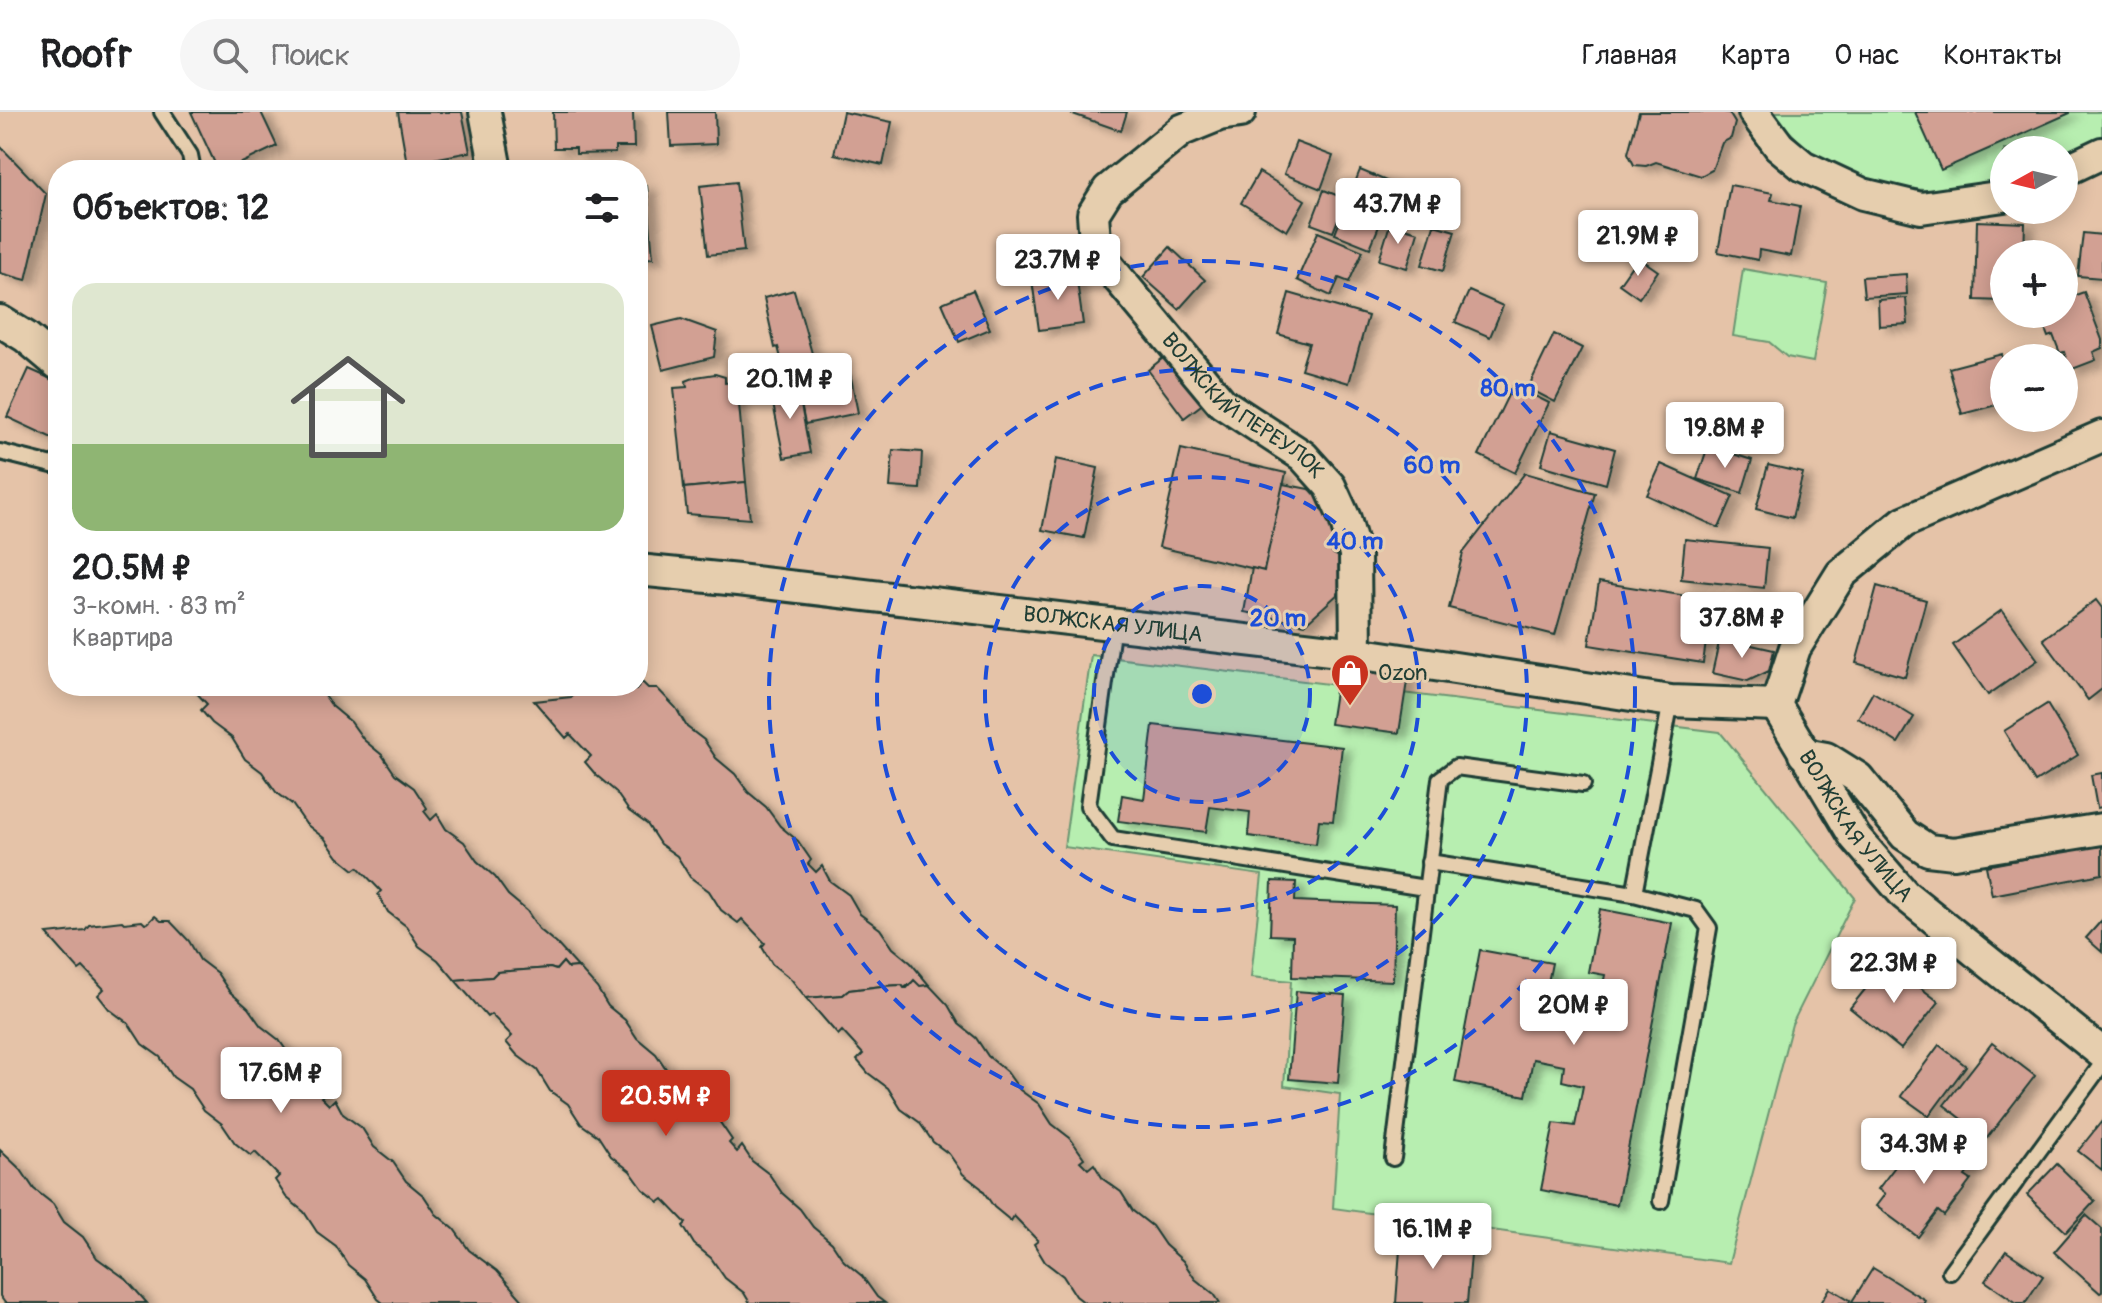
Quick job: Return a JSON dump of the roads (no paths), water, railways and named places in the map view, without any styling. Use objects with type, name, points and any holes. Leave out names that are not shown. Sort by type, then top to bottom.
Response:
[{"type":"street","points":[[485,112],[494,160]]},
{"type":"street","name":"ВОЛЖСКИЙ ПЕРЕУЛОК","points":[[1240,112],[1219,115],[1182,130],[1108,190],[1093,214],[1095,241],[1104,261],[1222,403],[1303,456],[1330,486],[1345,519],[1355,554],[1356,653]]},
{"type":"street","points":[[1754,112],[1779,146],[1803,166],[1863,194],[1921,208],[1990,198]]},
{"type":"street","points":[[2078,164],[2102,153]]},
{"type":"street","points":[[0,321],[48,356]]},
{"type":"street","points":[[1776,705],[1795,648],[1841,574],[1904,522],[2102,436]]},
{"type":"street","name":"ВОЛЖСКАЯ УЛИЦА","points":[[648,571],[1356,653],[1671,701],[1776,705],[1855,837],[1905,895],[2102,1053]]},
{"type":"street","points":[[1804,754],[1826,758],[1858,778],[1905,835],[1928,850],[1954,853],[2102,829]]},
{"type":"lane","points":[[162,112],[191,160]]},
{"type":"lane","points":[[0,452],[48,464]]},
{"type":"lane","points":[[1113,624],[1088,806],[1113,839],[1425,888]]},
{"type":"lane","points":[[1634,894],[1671,701]]},
{"type":"lane","points":[[1393,1158],[1440,779],[1456,767],[1583,784]]},
{"type":"lane","points":[[1429,862],[1634,894],[1696,910],[1709,928],[1661,1201]]},
{"type":"lane","points":[[1950,1272],[2102,1064]]},
{"type":"place","name":"Ozon","points":[[1350,707]]}]
